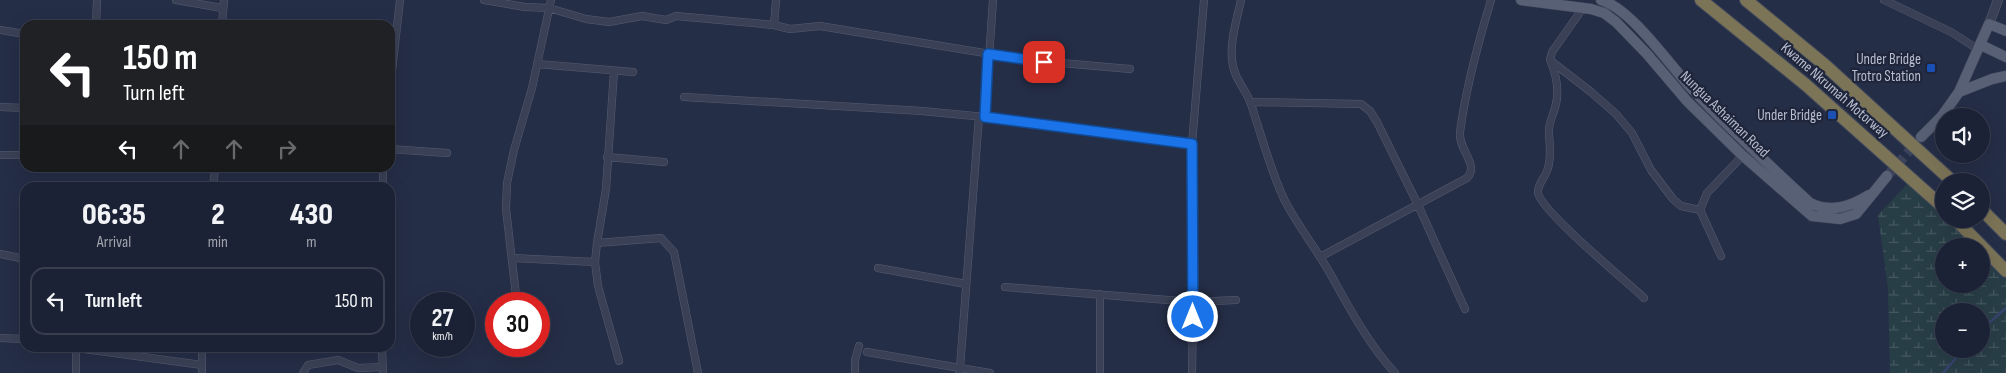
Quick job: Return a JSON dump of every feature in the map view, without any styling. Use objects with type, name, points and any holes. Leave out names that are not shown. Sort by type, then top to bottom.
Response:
[{"type":"highway","name":"Kwame Nkrumah Motorway","points":[[1701,0],[1806,85],[1935,200]]},
{"type":"highway","name":"Kwame Nkrumah Motorway","points":[[1746,0],[1826,66],[1943,173]]},
{"type":"highway","points":[[1990,218],[2006,234]]},
{"type":"highway","points":[[1964,228],[2006,272]]},
{"type":"main road","name":"Nungua Ashaiman Road","points":[[1520,0],[1583,8],[1604,13],[1616,22],[1647,54],[1686,101],[1746,151]]},
{"type":"main road","name":"Nungua Ashaiman Road","points":[[1601,0],[1635,24],[1746,151],[1812,216],[1840,219],[1856,214],[1887,176]]},
{"type":"main road","points":[[1921,137],[1942,116],[1959,92],[1989,24],[2006,31]]},
{"type":"main road","points":[[1980,47],[2006,57]]},
{"type":"main road","points":[[1959,92],[1987,80],[2006,76]]},
{"type":"street","points":[[96,20],[97,0]]},
{"type":"street","points":[[176,0],[222,8]]},
{"type":"street","points":[[222,20],[224,0]]},
{"type":"street","points":[[395,34],[400,0]]},
{"type":"street","points":[[484,0],[525,7],[550,4],[586,19],[609,22],[642,16],[666,20],[676,16],[774,25],[797,30],[820,26],[1027,60],[1130,69]]},
{"type":"street","points":[[774,25],[776,0]]},
{"type":"street","points":[[959,370],[993,0]]},
{"type":"street","points":[[1192,373],[1192,144],[1204,0]]},
{"type":"street","points":[[1241,0],[1231,46],[1232,60],[1236,79],[1250,102],[1266,154],[1286,201],[1350,310],[1384,361],[1395,373]]},
{"type":"street","points":[[1320,257],[1467,178],[1471,173],[1472,167],[1461,147],[1460,135],[1471,70],[1491,0]]},
{"type":"street","points":[[1884,0],[1980,47]]},
{"type":"street","points":[[1989,24],[1998,0]]},
{"type":"street","points":[[516,292],[506,209],[507,183],[550,4]]},
{"type":"street","points":[[1583,8],[1552,52],[1550,60],[1554,69],[1558,93],[1549,130],[1551,141],[1550,161],[1548,170],[1538,186],[1540,197],[1560,223],[1644,298]]},
{"type":"street","points":[[0,30],[20,33]]},
{"type":"street","points":[[1550,60],[1616,114],[1640,145],[1647,164],[1673,200],[1681,206],[1700,210]]},
{"type":"street","points":[[537,64],[633,72]]},
{"type":"street","points":[[614,71],[606,189],[596,243],[595,262],[598,286],[618,360]]},
{"type":"street","points":[[684,97],[922,111],[1192,144]]},
{"type":"street","points":[[1250,102],[1361,104],[1370,111],[1418,205],[1465,310]]},
{"type":"street","points":[[0,106],[20,108]]},
{"type":"street","points":[[395,150],[447,153]]},
{"type":"street","points":[[1721,256],[1700,210],[1707,193],[1746,151]]},
{"type":"street","points":[[0,155],[20,155]]},
{"type":"street","points":[[607,157],[664,162]]},
{"type":"street","points":[[596,243],[661,238],[674,252],[698,373]]},
{"type":"street","points":[[0,254],[20,258]]},
{"type":"street","points":[[512,258],[595,262]]},
{"type":"street","points":[[878,268],[966,284]]},
{"type":"street","points":[[1005,286],[1193,302],[1236,300]]},
{"type":"street","points":[[1100,294],[1100,373]]},
{"type":"street","points":[[0,338],[20,339]]},
{"type":"street","points":[[855,373],[855,360],[859,346]]},
{"type":"street","points":[[76,352],[76,373]]},
{"type":"street","points":[[100,352],[202,369],[202,352]]},
{"type":"street","points":[[303,373],[308,365],[338,360],[358,368],[383,370],[382,352]]},
{"type":"street","points":[[867,352],[959,370],[990,373]]},
{"type":"green space","points":[[1910,181],[1935,206],[1935,228],[1957,228],[1968,238],[1935,238],[1935,293],[1990,293],[1990,260],[2006,276],[2006,373],[1890,373],[1888,289],[1878,215]]},
{"type":"waterway","points":[[1990,322],[2006,308]]},
{"type":"waterway","points":[[1943,373],[1956,358]]},
{"type":"tunnel","points":[[1887,176],[1918,141]]},
{"type":"place","name":"Under Bridge Trotro Station","points":[[1931,68]]},
{"type":"place","name":"Under Bridge","points":[[1832,115]]},
{"type":"route","points":[[1044,62],[988,54],[985,117],[1192,144],[1193,317]]}]
